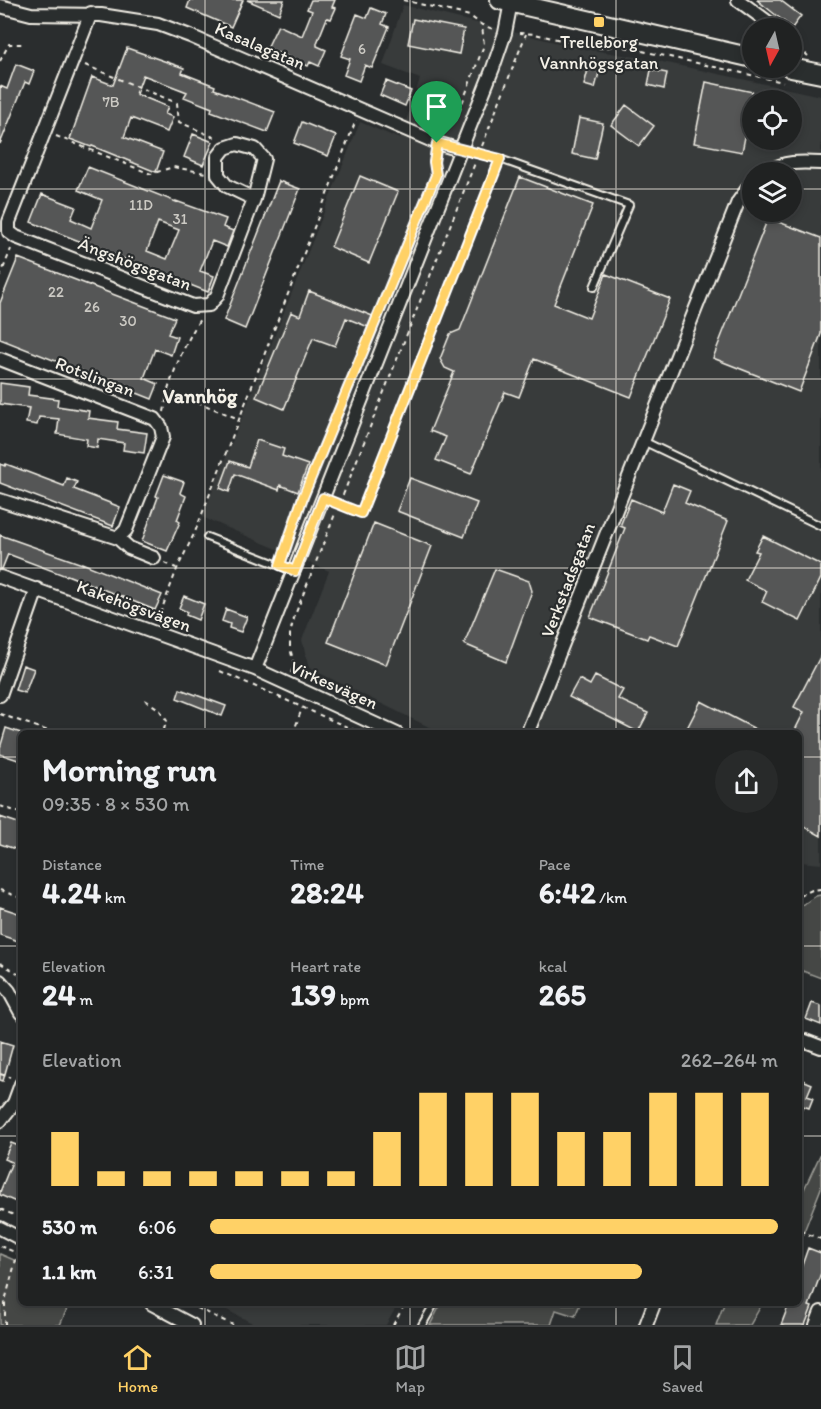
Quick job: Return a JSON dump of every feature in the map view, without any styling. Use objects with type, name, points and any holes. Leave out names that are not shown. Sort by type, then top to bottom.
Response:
[{"type":"main road","points":[[506,1],[742,55]]},
{"type":"main road","points":[[802,75],[821,74]]},
{"type":"street","points":[[738,0],[762,18]]},
{"type":"street","points":[[255,669],[493,68],[505,33],[506,1]]},
{"type":"street","name":"Kasalagatan","points":[[0,6],[31,14],[91,13],[158,24],[437,143],[460,150]]},
{"type":"street","points":[[45,132],[91,13]]},
{"type":"street","name":"Ängshögsgatan","points":[[45,132],[9,222],[9,232],[16,237],[193,306],[209,305],[217,297],[254,199],[264,159],[255,149],[237,144],[232,145]]},
{"type":"street","points":[[232,145],[225,148],[218,157],[218,175],[227,186],[254,199]]},
{"type":"street","points":[[793,162],[821,163]]},
{"type":"street","name":"Verkstadsgatan","points":[[529,730],[642,440],[742,196]]},
{"type":"street","name":"Rotslingan","points":[[0,359],[155,419],[161,426]]},
{"type":"street","points":[[118,538],[126,530],[163,437],[161,426]]},
{"type":"street","points":[[0,500],[118,538],[129,548],[154,558]]},
{"type":"street","name":"Kakehögsvägen","points":[[0,577],[255,669]]},
{"type":"street","points":[[0,695],[37,589]]},
{"type":"street","name":"Virkesvägen","points":[[255,669],[388,730]]},
{"type":"street","points":[[0,981],[9,991],[18,1008]]},
{"type":"street","points":[[802,1040],[821,1047]]},
{"type":"street","points":[[0,1121],[14,1103],[18,1092]]},
{"type":"street","points":[[0,1228],[18,1238]]},
{"type":"street","points":[[156,1306],[192,1325]]},
{"type":"street","points":[[646,1325],[653,1306]]},
{"type":"street","points":[[816,1325],[821,1312]]},
{"type":"lane","points":[[460,150],[500,159],[628,205],[594,287]]},
{"type":"lane","points":[[323,498],[361,513],[500,159]]},
{"type":"lane","points":[[642,440],[821,526]]},
{"type":"lane","points":[[207,537],[295,571]]},
{"type":"lane","points":[[422,1325],[433,1306]]},
{"type":"path","points":[[403,0],[470,16],[482,26],[505,33],[526,34],[596,48],[615,45],[742,67]]},
{"type":"path","points":[[280,565],[303,497],[436,175],[434,162],[437,143],[442,132],[457,117],[484,45],[482,26]]},
{"type":"path","points":[[480,149],[526,34]]},
{"type":"path","points":[[0,61],[9,44],[22,44]]},
{"type":"path","points":[[802,51],[809,57]]},
{"type":"path","points":[[82,64],[177,103],[179,122],[232,145]]},
{"type":"path","points":[[153,632],[177,569],[195,532],[361,109]]},
{"type":"path","points":[[45,132],[151,174],[173,168],[218,175]]},
{"type":"path","points":[[282,698],[294,664],[290,648],[290,633],[295,615],[476,160]]},
{"type":"path","points":[[161,426],[175,368],[188,340],[209,305]]},
{"type":"path","points":[[168,390],[239,419]]},
{"type":"path","points":[[217,669],[354,730]]},
{"type":"path","points":[[146,700],[159,709],[167,721],[164,730]]},
{"type":"path","points":[[294,730],[303,707]]},
{"type":"path","points":[[0,714],[46,730]]},
{"type":"path","points":[[0,806],[18,812]]},
{"type":"path","points":[[802,895],[821,889]]},
{"type":"path","points":[[0,890],[18,897]]},
{"type":"path","points":[[0,963],[18,973]]},
{"type":"path","points":[[0,1209],[18,1217]]},
{"type":"path","points":[[802,1232],[821,1239]]},
{"type":"path","points":[[0,1246],[17,1254]]},
{"type":"path","points":[[5,1325],[5,1301],[18,1250]]},
{"type":"path","points":[[193,1306],[232,1325]]},
{"type":"path","points":[[393,1325],[404,1306]]},
{"type":"shaded area","points":[[403,5],[579,48],[649,59],[793,90],[742,90],[742,150],[802,150],[802,92],[821,96],[821,864],[802,862],[802,730],[435,730],[309,668],[302,640],[329,571],[202,517],[360,122],[400,139],[420,79],[383,65]]},
{"type":"shaded area","points":[[821,895],[821,978],[802,971],[802,906]]},
{"type":"shaded area","points":[[821,1153],[821,1188],[802,1236],[802,1194]]},
{"type":"shaded area","points":[[0,1254],[18,1262],[18,1306],[68,1306],[60,1325],[0,1325]]},
{"type":"shaded area","points":[[219,1306],[397,1306],[386,1325],[256,1325]]},
{"type":"shaded area","points":[[440,1306],[579,1306],[575,1316],[556,1310],[551,1325],[430,1325]]},
{"type":"shaded area","points":[[723,1306],[761,1306],[750,1325],[716,1325]]},
{"type":"building","points":[[190,0],[243,0],[231,27],[187,8]]},
{"type":"building","points":[[247,0],[284,0],[279,14]]},
{"type":"building","points":[[311,0],[335,0],[332,7],[336,8],[331,19],[327,18],[317,43],[317,46],[326,50],[319,66],[310,62],[308,66],[267,48],[278,25],[302,36],[312,11],[307,9]]},
{"type":"building","points":[[757,0],[780,0],[801,16],[800,18],[780,18]]},
{"type":"building","points":[[371,8],[386,14],[382,24],[389,27],[372,68],[365,65],[359,81],[344,75],[350,59],[341,56],[357,14],[367,18]]},
{"type":"building","points":[[413,19],[464,29],[459,54],[408,44]]},
{"type":"building","points":[[127,48],[184,68],[182,73],[215,86],[214,89],[275,112],[267,132],[211,111],[212,108],[184,97],[187,92],[143,75],[136,94],[168,107],[165,114],[173,117],[167,132],[131,118],[124,137],[163,152],[156,172],[70,139],[92,77],[113,85]]},
{"type":"building","points":[[16,64],[34,71],[29,84],[25,82],[0,144],[0,86],[7,89]]},
{"type":"building","points":[[589,66],[600,69],[595,88],[584,85]]},
{"type":"building","points":[[651,70],[667,73],[664,89],[648,85]]},
{"type":"building","points":[[386,81],[411,91],[405,106],[380,95]]},
{"type":"building","points":[[706,82],[744,90],[742,152],[694,143]]},
{"type":"building","points":[[626,105],[654,126],[639,146],[611,125]]},
{"type":"building","points":[[579,118],[603,123],[595,159],[572,154]]},
{"type":"building","points":[[302,122],[336,136],[328,156],[294,143]]},
{"type":"building","points":[[193,134],[213,142],[203,165],[184,157]]},
{"type":"building","points":[[88,167],[226,219],[223,227],[233,231],[227,247],[212,241],[200,271],[214,276],[208,292],[31,222],[42,194],[76,207],[71,219],[91,228],[102,200],[78,190]],"holes":[[[158,222],[179,230],[167,259],[147,251]]]},
{"type":"building","points":[[360,176],[398,192],[369,263],[331,247]]},
{"type":"building","points":[[520,177],[593,205],[554,304],[589,318],[606,274],[670,299],[631,397],[534,359],[519,397],[505,392],[471,474],[436,460],[446,437],[430,431],[454,372],[445,368],[440,359],[450,334],[460,330]]},
{"type":"building","points":[[279,181],[300,189],[245,329],[224,320]]},
{"type":"building","points":[[766,222],[779,222],[821,238],[821,334],[799,392],[713,358]]},
{"type":"building","points":[[18,258],[175,318],[168,334],[177,337],[171,355],[155,349],[144,378],[158,384],[152,399],[0,339],[0,303]]},
{"type":"building","points":[[309,291],[375,317],[371,328],[346,318],[335,346],[313,338],[284,409],[256,397],[291,312],[300,316]]},
{"type":"building","points":[[0,383],[29,387],[28,395],[58,399],[57,406],[89,411],[88,418],[118,422],[117,429],[147,433],[144,453],[123,450],[124,443],[98,439],[97,448],[86,446],[87,439],[57,434],[59,419],[39,417],[37,425],[26,423],[29,408],[0,404]]},
{"type":"building","points":[[257,440],[284,449],[282,456],[308,465],[298,492],[280,485],[279,490],[235,474],[229,492],[220,488],[230,461],[248,467]]},
{"type":"building","points":[[0,464],[5,466],[6,464],[64,486],[67,478],[77,482],[74,489],[120,507],[113,526],[0,483]]},
{"type":"building","points":[[164,475],[184,482],[180,493],[186,496],[177,520],[180,522],[167,551],[142,541]]},
{"type":"building","points":[[410,478],[477,503],[464,537],[397,511]]},
{"type":"building","points":[[673,484],[690,491],[685,503],[728,521],[678,646],[649,635],[647,639],[590,617],[625,528],[620,526],[631,499],[662,512]]},
{"type":"building","points":[[374,523],[432,546],[386,665],[328,642]]},
{"type":"building","points":[[0,535],[82,563],[162,595],[155,610],[8,554],[0,569]]},
{"type":"building","points":[[763,536],[821,565],[821,578],[800,621],[762,602],[767,591],[745,580],[759,552],[755,551]]},
{"type":"building","points":[[495,569],[529,581],[532,591],[506,662],[464,644]]},
{"type":"building","points":[[184,596],[204,604],[198,620],[186,615],[187,612],[179,608]]},
{"type":"building","points":[[226,609],[247,617],[241,632],[229,628],[230,624],[222,621]]},
{"type":"building","points":[[821,655],[821,836],[802,825],[802,730],[795,730],[804,712],[794,707]]},
{"type":"building","points":[[23,665],[34,669],[25,693],[15,690]]},
{"type":"building","points":[[595,676],[623,690],[618,699],[648,713],[639,730],[634,730],[569,697],[579,679],[590,685]]},
{"type":"building","points":[[180,689],[226,706],[222,716],[177,698]]},
{"type":"building","points":[[701,701],[757,730],[686,730]]},
{"type":"building","points":[[6,728],[18,732],[18,760],[0,754]]},
{"type":"building","points":[[0,817],[18,823],[18,850],[0,844]]},
{"type":"building","points":[[0,907],[18,913],[18,941],[0,935]]},
{"type":"building","points":[[812,1003],[821,1006],[821,1025],[806,1019]]},
{"type":"building","points":[[0,1041],[13,1045],[3,1081],[0,1080]]},
{"type":"building","points":[[802,1080],[812,1084],[807,1096],[813,1098],[809,1108],[803,1106],[802,1108]]},
{"type":"building","points":[[11,1143],[18,1146],[18,1197],[16,1202],[0,1195],[12,1162],[4,1159]]},
{"type":"building","points":[[808,1248],[821,1253],[821,1273],[809,1306],[812,1307],[805,1325],[781,1325],[788,1306],[802,1306],[802,1265]]},
{"type":"place","name":"Trelleborg Vannhögsgatan","points":[[599,22]]},
{"type":"district","name":"Vannhög","points":[[200,396]]},
{"type":"route","points":[[437,143],[500,159],[361,513],[323,498],[295,571],[280,565],[303,497],[436,175],[434,162],[437,143]]}]
